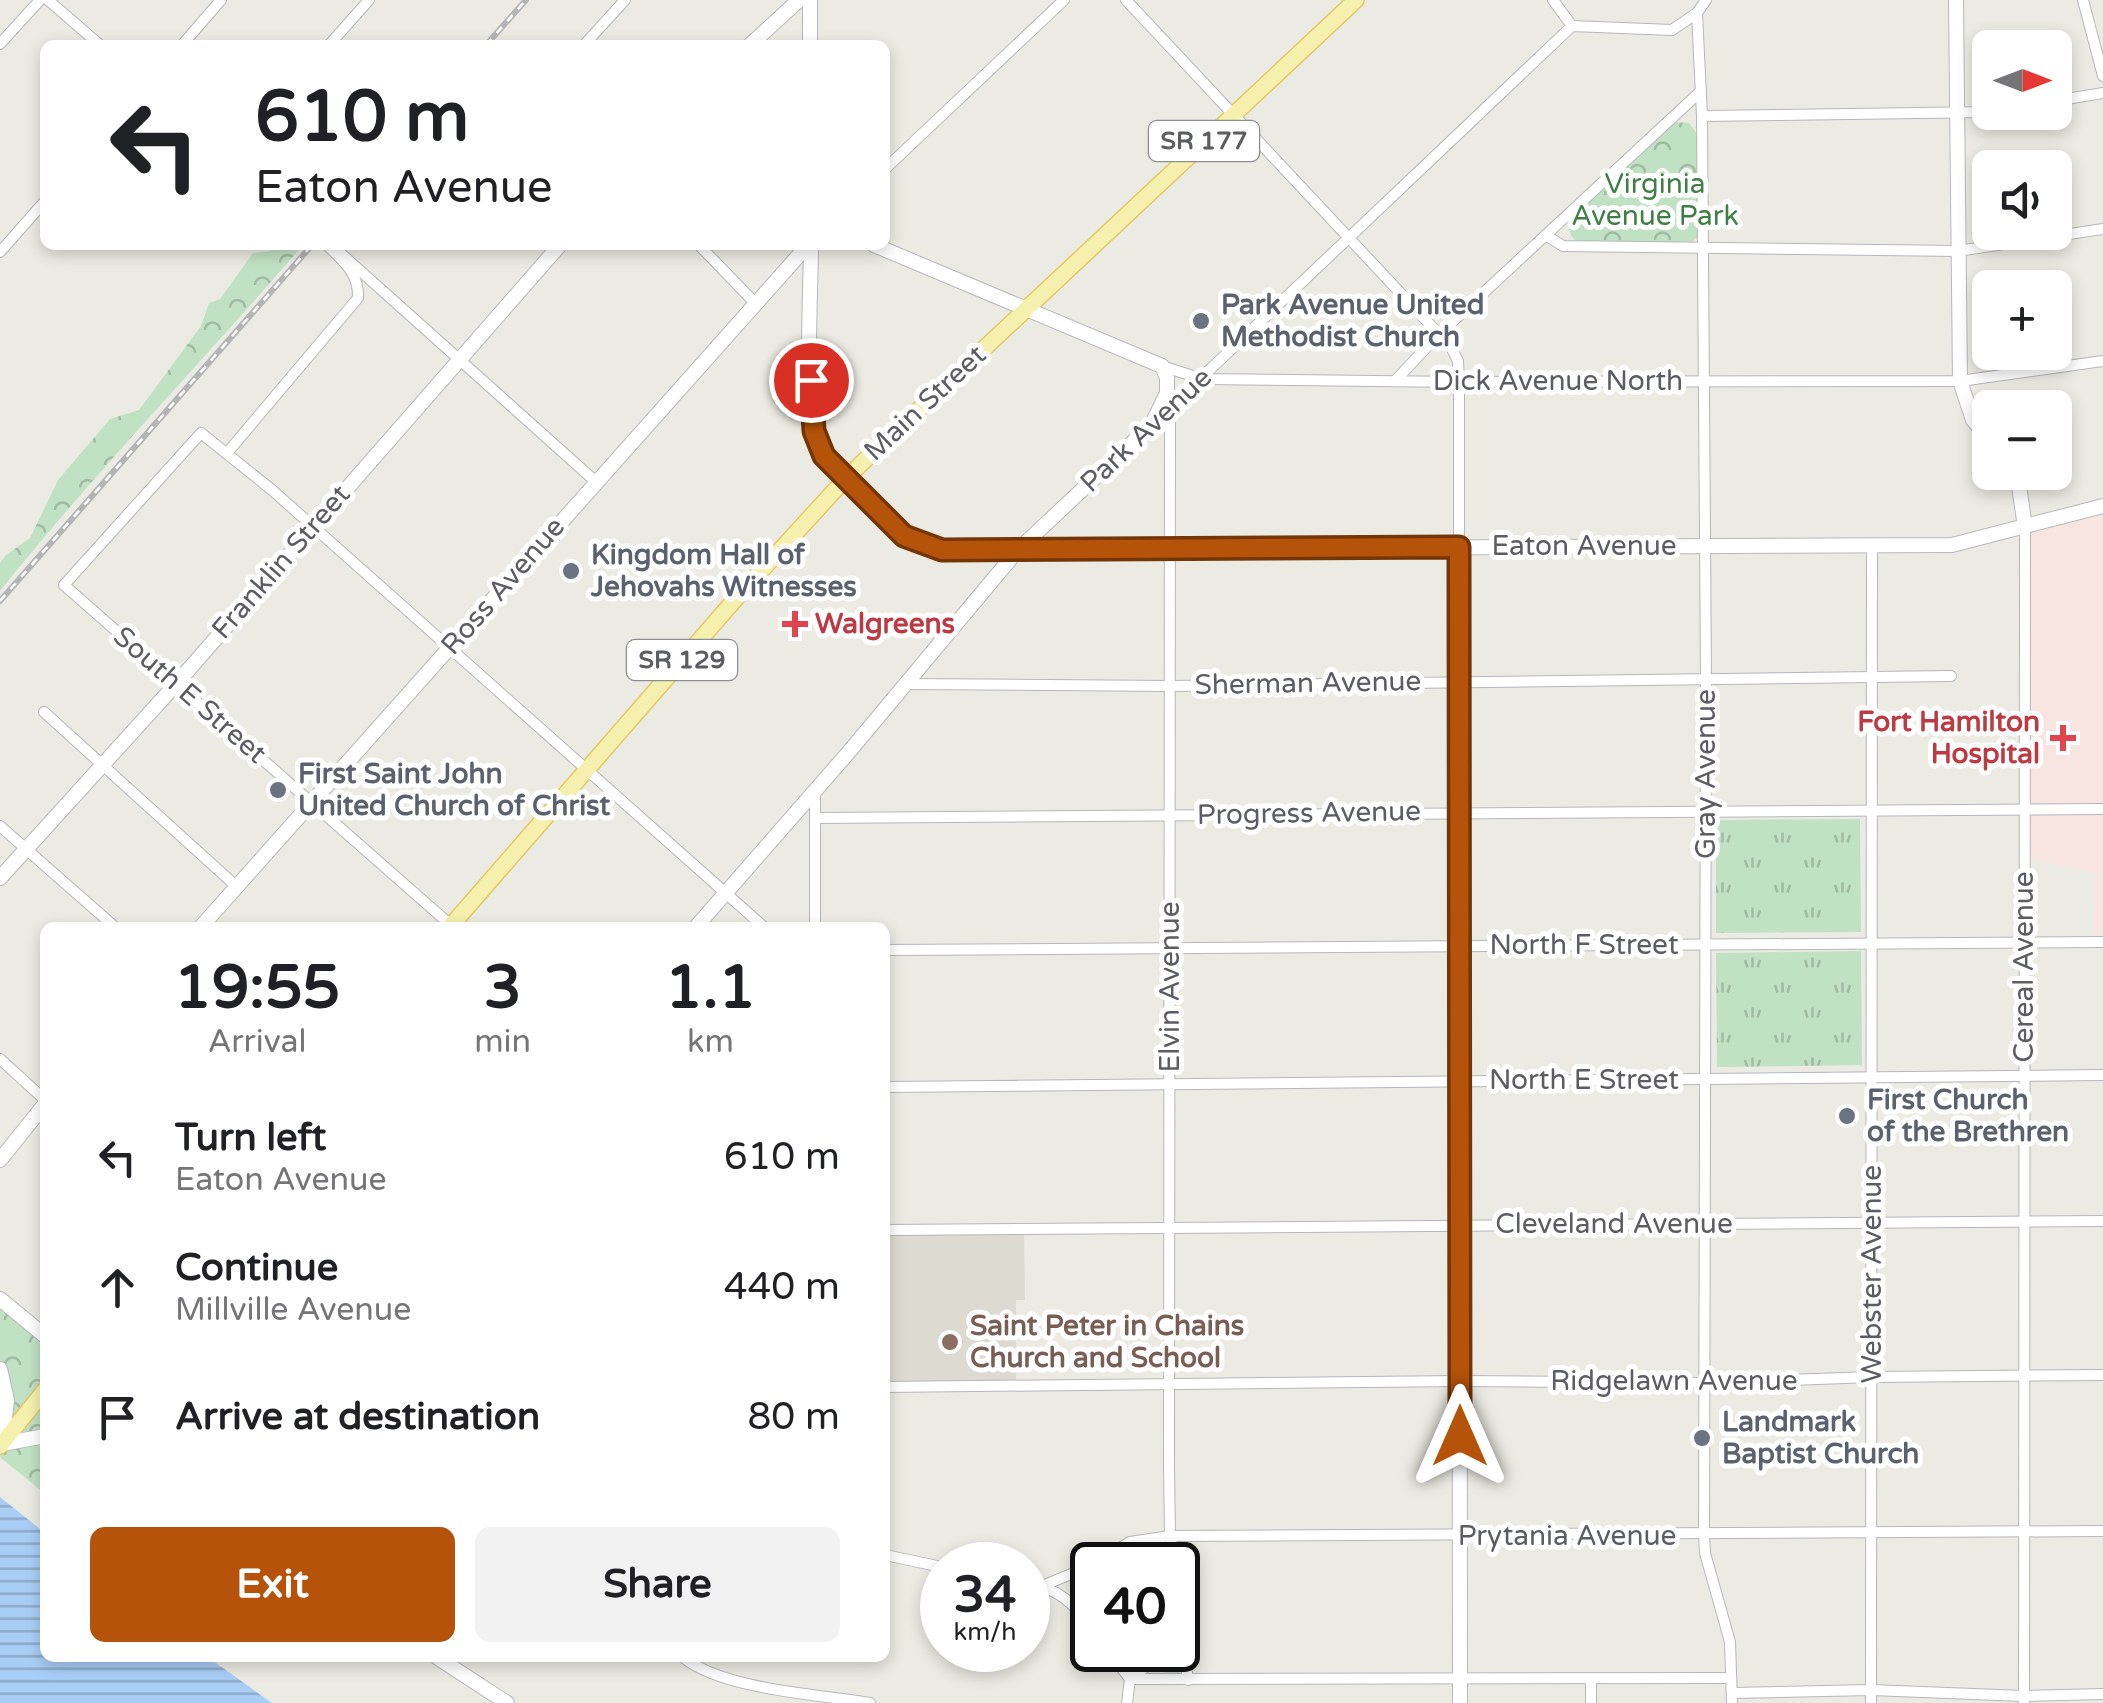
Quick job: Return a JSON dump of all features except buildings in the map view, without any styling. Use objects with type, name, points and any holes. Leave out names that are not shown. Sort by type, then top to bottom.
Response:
[{"type":"main road","points":[[755,40],[799,0]]},
{"type":"main road","points":[[810,0],[810,40]]},
{"type":"main road","name":"Main Street","points":[[455,922],[847,477],[1356,0]]},
{"type":"main road","points":[[1956,0],[1960,381],[1972,420]]},
{"type":"main road","name":"Franklin Street","points":[[0,878],[176,684],[556,250]]},
{"type":"main road","name":"Ross Avenue","points":[[205,922],[805,250]]},
{"type":"main road","name":"Eaton Avenue","points":[[810,250],[814,431],[824,456],[910,539],[956,552],[1952,546],[2103,506]]},
{"type":"main road","name":"Dick Avenue North","points":[[886,250],[1162,366]]},
{"type":"main road","points":[[1152,424],[1167,393],[1168,378],[1162,366]]},
{"type":"main road","name":"Park Avenue","points":[[700,922],[1018,551],[1152,424]]},
{"type":"main road","name":"Cereal Avenue","points":[[2020,490],[2025,526]]},
{"type":"main road","points":[[1459,547],[1460,1703]]},
{"type":"main road","points":[[0,1160],[40,1108]]},
{"type":"main road","points":[[0,1299],[40,1332]]},
{"type":"main road","points":[[0,1369],[7,1400],[1,1445]]},
{"type":"main road","points":[[1,1445],[40,1396]]},
{"type":"main road","points":[[1,1445],[40,1437]]},
{"type":"main road","points":[[444,1662],[507,1703]]},
{"type":"street","points":[[0,44],[40,0]]},
{"type":"street","points":[[48,0],[94,40]]},
{"type":"street","points":[[186,40],[221,0]]},
{"type":"street","points":[[334,40],[369,0]]},
{"type":"street","points":[[589,40],[625,0]]},
{"type":"street","points":[[890,164],[1064,0]]},
{"type":"street","points":[[1126,0],[1451,347],[1458,361],[1459,382],[1459,547]]},
{"type":"street","points":[[1553,0],[1572,26],[1672,30],[1697,12],[1706,0]]},
{"type":"street","points":[[2083,0],[2103,76]]},
{"type":"street","name":"Gray Avenue","points":[[1697,12],[1702,116],[1706,678],[1704,1536],[1705,1553],[1730,1642],[1732,1698]]},
{"type":"street","name":"Park Avenue","points":[[1152,424],[1572,26]]},
{"type":"street","points":[[1395,381],[1438,334],[1701,91]]},
{"type":"street","points":[[2072,98],[2103,92]]},
{"type":"street","points":[[1702,116],[1972,114]]},
{"type":"street","points":[[0,252],[40,207]]},
{"type":"street","points":[[1547,236],[1563,246],[1958,250],[2103,229]]},
{"type":"street","points":[[334,250],[595,481]]},
{"type":"street","points":[[334,250],[352,270],[359,284],[358,298],[227,453],[759,922]]},
{"type":"street","points":[[704,250],[755,303]]},
{"type":"street","name":"Dick Avenue North","points":[[1162,366],[1202,379],[1960,381],[2103,361]]},
{"type":"street","name":"Elvin Avenue","points":[[1170,409],[1171,1542]]},
{"type":"street","name":"South E Street","points":[[227,453],[201,433],[64,584],[445,922]]},
{"type":"street","name":"Cereal Avenue","points":[[2024,1700],[2025,526]]},
{"type":"street","name":"Webster Avenue","points":[[1871,1703],[1872,544]]},
{"type":"street","name":"Sherman Avenue","points":[[905,684],[1170,686],[1951,676]]},
{"type":"street","points":[[44,712],[236,886]]},
{"type":"street","points":[[815,790],[815,922]]},
{"type":"street","name":"Progress Avenue","points":[[815,818],[2103,809]]},
{"type":"street","points":[[0,826],[109,922]]},
{"type":"street","name":"North F Street","points":[[890,950],[2103,942]]},
{"type":"street","points":[[0,1058],[40,1097]]},
{"type":"street","name":"North E Street","points":[[890,1087],[2103,1076]]},
{"type":"street","name":"Cleveland Avenue","points":[[890,1230],[2103,1221]]},
{"type":"street","name":"Ridgelawn Avenue","points":[[890,1387],[1460,1381],[1705,1384],[1872,1377],[2103,1375]]},
{"type":"street","name":"Prytania Avenue","points":[[1050,1583],[1088,1567],[1130,1542],[1170,1536],[2103,1531]]},
{"type":"street","points":[[890,1557],[920,1562]]},
{"type":"street","points":[[689,1662],[727,1679],[870,1703]]},
{"type":"street","points":[[1125,1672],[1130,1679],[1127,1703]]},
{"type":"street","points":[[1130,1679],[1139,1672]]},
{"type":"street","name":"Elvin Avenue","points":[[1186,1672],[1188,1680]]},
{"type":"street","points":[[1130,1679],[1730,1678]]},
{"type":"street","points":[[1591,1680],[1591,1703]]},
{"type":"street","points":[[1732,1698],[1871,1690],[2024,1700],[2103,1694]]},
{"type":"shaded area","name":"Fort Hamilton Hospital","points":[[2103,506],[2103,942],[2093,942],[2096,873],[2024,857],[2025,527]]},
{"type":"shaded area","name":"Saint Peter in Chains Church and School","points":[[890,1230],[1024,1230],[1025,1300],[1016,1300],[1016,1385],[890,1387]]},
{"type":"green space","name":"Virginia Avenue Park","points":[[1674,122],[1689,123],[1698,135],[1697,238],[1690,243],[1581,244],[1574,239],[1570,220]]},
{"type":"green space","points":[[299,250],[0,591],[0,563],[30,538],[58,480],[110,419],[139,410],[201,326],[209,303],[220,299],[253,253]]},
{"type":"green space","points":[[1860,819],[1861,932],[1716,933],[1716,820]]},
{"type":"green space","points":[[1861,951],[1862,1065],[1717,1067],[1716,953]]},
{"type":"green space","points":[[0,1306],[40,1342],[40,1490],[0,1457]]},
{"type":"water","points":[[0,1497],[40,1529],[40,1662],[215,1662],[272,1703],[0,1703]]},
{"type":"railway","points":[[490,40],[526,0]]},
{"type":"railway","points":[[0,601],[308,250]]},
{"type":"place","name":"Park Avenue United Methodist Church","points":[[1201,321]]},
{"type":"place","name":"Kingdom Hall of Jehovahs Witnesses","points":[[571,571]]},
{"type":"place","name":"Walgreens","points":[[795,624]]},
{"type":"place","name":"Fort Hamilton Hospital","points":[[2063,738]]},
{"type":"place","name":"First Saint John United Church of Christ","points":[[278,790]]},
{"type":"place","name":"First Church of the Brethren","points":[[1847,1116]]},
{"type":"place","name":"Saint Peter in Chains Church and School","points":[[950,1342]]},
{"type":"place","name":"Landmark Baptist Church","points":[[1702,1438]]},
{"type":"route","points":[[811,380],[815,439],[824,456],[904,536],[942,550],[1459,547],[1460,1436]]}]
